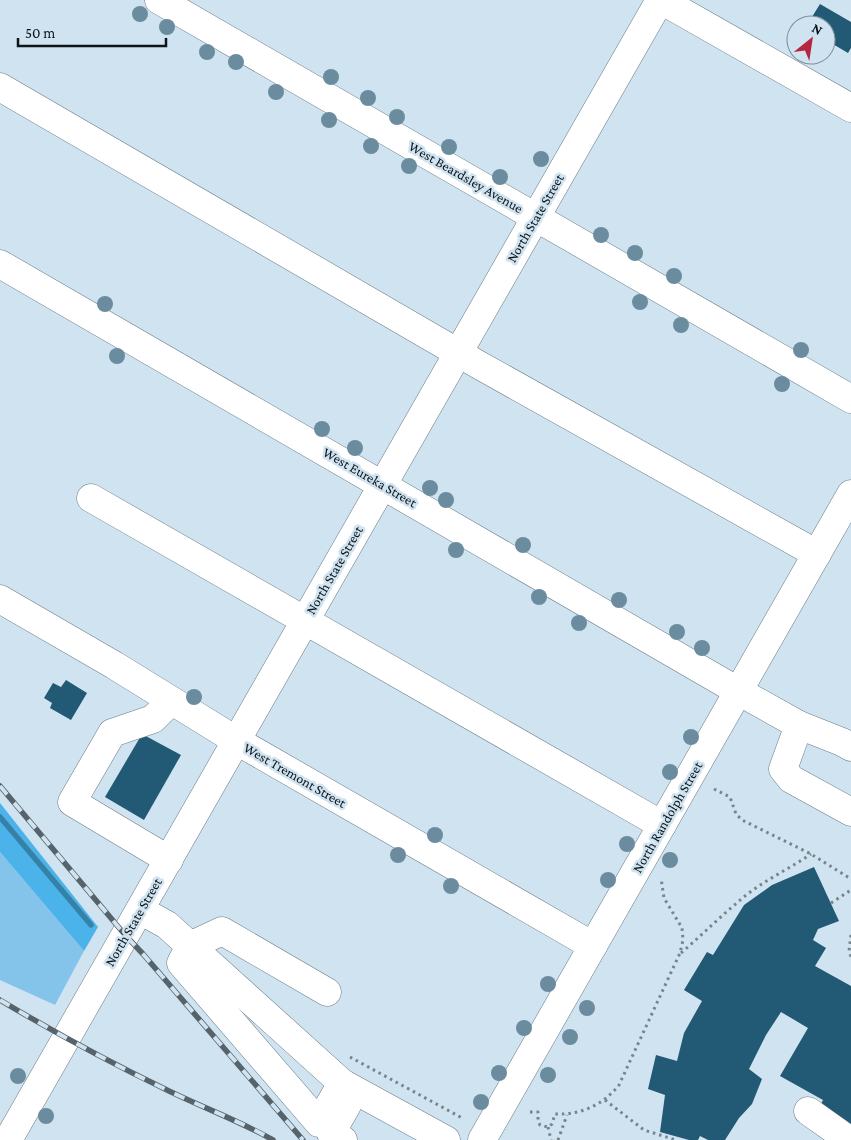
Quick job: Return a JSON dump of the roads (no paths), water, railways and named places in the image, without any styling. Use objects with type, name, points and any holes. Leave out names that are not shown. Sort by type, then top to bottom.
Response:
[{"type":"street","name":"West Beardsley Avenue","points":[[158,0],[851,399]]},
{"type":"street","name":"North State Street","points":[[8,1140],[661,0]]},
{"type":"street","points":[[661,0],[851,108]]},
{"type":"street","points":[[0,87],[459,352],[817,554]]},
{"type":"street","name":"West Eureka Street","points":[[0,264],[738,692],[799,725],[851,747]]},
{"type":"street","name":"North Randolph Street","points":[[482,1140],[851,494]]},
{"type":"street","points":[[91,498],[662,825]]},
{"type":"street","name":"West Tremont Street","points":[[0,599],[114,664],[236,742],[593,946]]},
{"type":"street","points":[[169,860],[72,802],[112,733],[153,719],[171,702]]},
{"type":"street","points":[[799,725],[783,769],[791,779],[851,812]]},
{"type":"street","points":[[140,910],[167,925],[348,1086],[446,1140]]},
{"type":"street","points":[[327,992],[222,931],[190,946],[181,963],[319,1122],[348,1086]]},
{"type":"street","points":[[343,1140],[331,1133],[348,1086]]},
{"type":"street","points":[[808,1111],[850,1140]]},
{"type":"waterway","points":[[0,817],[91,925]]},
{"type":"railway","points":[[0,786],[126,936],[303,1140]]},
{"type":"railway","points":[[0,1000],[123,1068],[273,1140]]}]
